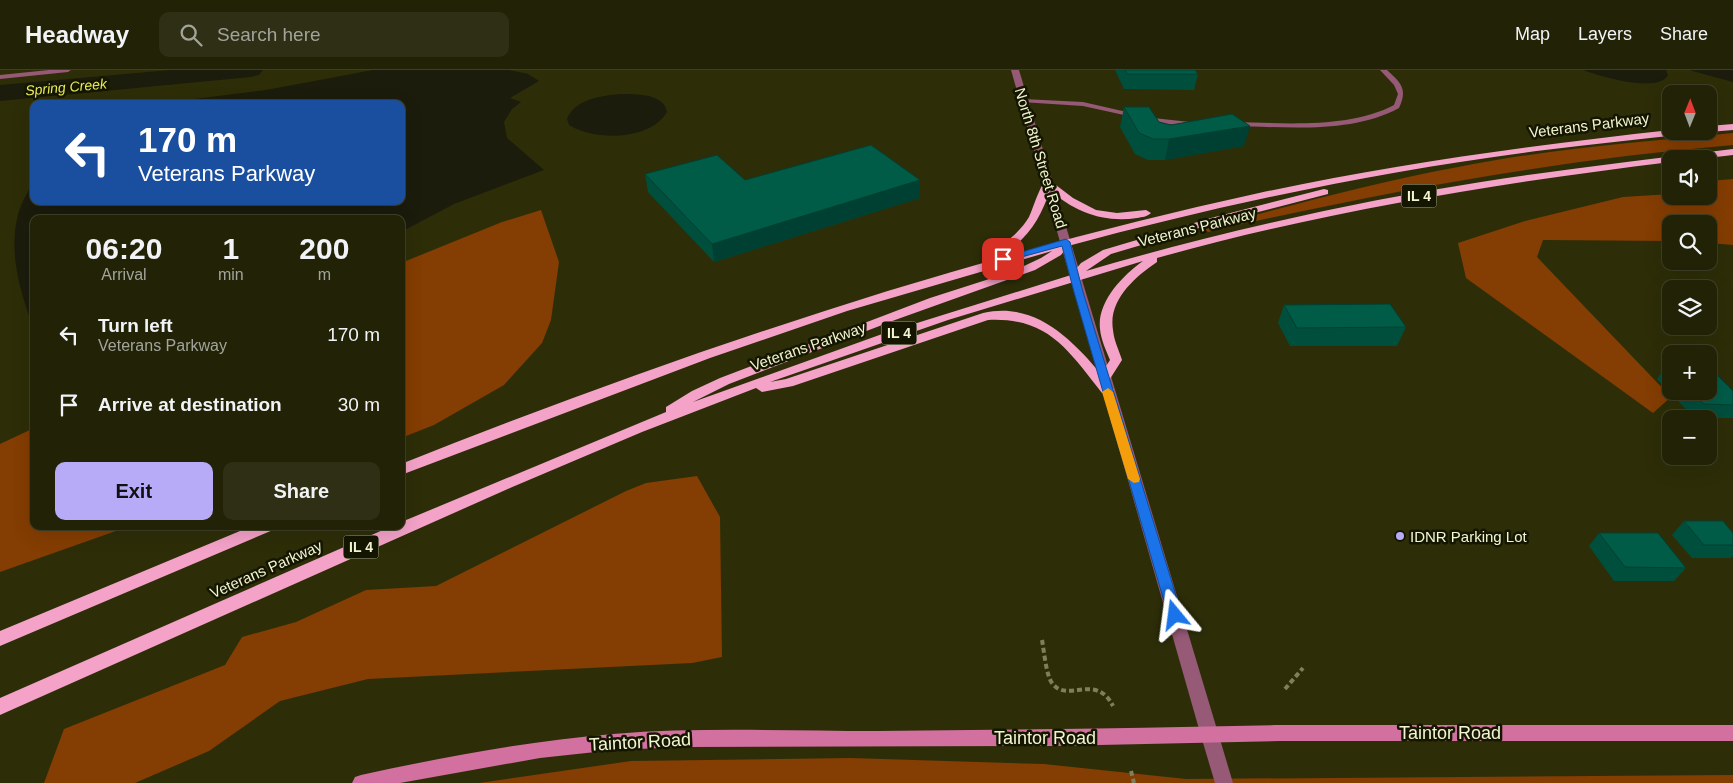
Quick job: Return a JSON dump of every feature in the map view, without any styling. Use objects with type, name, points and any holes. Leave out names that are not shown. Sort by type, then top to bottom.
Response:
[{"type":"highway","points":[[1718,129],[1733,127]]},
{"type":"highway","name":"Veterans Parkway","points":[[405,468],[658,371],[852,304],[1066,242],[1212,206],[1356,176],[1518,151],[1662,134]]},
{"type":"highway","name":"Veterans Parkway","points":[[1717,154],[1733,152]]},
{"type":"highway","name":"Veterans Parkway","points":[[405,528],[520,477],[724,395],[844,352],[1075,277],[1170,251],[1388,202],[1534,176],[1662,160]]},
{"type":"highway","points":[[1075,277],[1085,265],[1108,252],[1215,220],[1350,185],[1356,176]]},
{"type":"highway","points":[[928,281],[998,252],[1022,234],[1040,208],[1048,182],[1064,199],[1079,207],[1095,213],[1123,216],[1286,182],[1329,182]]},
{"type":"highway","points":[[654,422],[687,398],[739,376],[906,311],[1029,268],[1054,255],[1066,242]]},
{"type":"highway","points":[[724,395],[788,384],[923,337],[999,314],[1024,317],[1055,331],[1106,385],[1116,360],[1106,326],[1116,295],[1130,276],[1170,251]]},
{"type":"highway","points":[[0,639],[259,530]]},
{"type":"highway","name":"Veterans Parkway","points":[[0,706],[400,530]]},
{"type":"main road","name":"Taintor Road","points":[[361,783],[437,767],[540,750],[623,742],[832,737],[1210,736],[1280,733],[1733,733]]},
{"type":"street","name":"North 8th Street Road","points":[[1014,70],[1224,783]]},
{"type":"lane","points":[[0,77],[68,70]]},
{"type":"lane","points":[[1227,124],[1334,123],[1382,114],[1396,107],[1402,99],[1400,89],[1383,70]]},
{"type":"lane","points":[[1024,103],[1069,106],[1167,124],[1197,124]]},
{"type":"path","points":[[1042,640],[1051,682],[1054,686],[1064,690],[1102,690],[1110,696],[1113,706]]},
{"type":"path","points":[[1285,688],[1302,668]]},
{"type":"path","points":[[1131,771],[1134,783]]},
{"type":"shaded area","points":[[373,70],[509,70],[528,74],[539,81],[510,98],[521,102],[512,109],[504,122],[507,138],[544,170],[454,204],[405,230],[405,215],[30,215],[30,317],[21,289],[14,247],[18,214],[30,188],[30,205],[405,205],[405,100],[186,100],[266,90]]},
{"type":"shaded area","points":[[1583,70],[1666,70],[1668,75],[1662,80],[1653,83],[1641,83],[1614,79]]},
{"type":"shaded area","points":[[1689,70],[1733,70],[1733,82]]},
{"type":"shaded area","points":[[619,94],[655,98],[665,106],[667,112],[659,122],[648,129],[621,135],[593,134],[569,125],[567,119],[571,112],[582,103]]},
{"type":"shaded area","points":[[1733,133],[1733,145],[1662,150],[1662,152],[1469,179],[1273,217],[1208,232],[1204,229],[1299,203],[1426,173],[1526,155],[1595,147],[1664,140],[1718,140],[1718,135]]},
{"type":"shaded area","points":[[1733,179],[1733,245],[1717,244],[1717,215],[1662,215],[1662,241],[1543,240],[1537,257],[1662,388],[1662,400],[1668,400],[1653,413],[1466,278],[1458,243],[1525,221],[1623,197],[1662,195],[1662,205],[1717,205],[1717,180]]},
{"type":"shaded area","points":[[541,210],[559,262],[551,320],[542,343],[504,385],[434,425],[405,436],[405,261],[502,222]]},
{"type":"shaded area","points":[[30,430],[30,530],[119,530],[0,572],[0,444]]},
{"type":"shaded area","points":[[697,476],[720,517],[722,657],[692,663],[368,679],[280,701],[209,751],[135,783],[44,783],[64,729],[225,665],[242,637],[296,622],[366,590],[436,586],[626,491],[646,483]]},
{"type":"shaded area","points":[[850,758],[1044,764],[1186,779],[1733,775],[1733,783],[479,783],[631,761]]},
{"type":"building","points":[[1125,70],[1195,70],[1198,74],[1127,74]]},
{"type":"building","points":[[1124,107],[1149,107],[1159,122],[1171,125],[1232,114],[1250,126],[1169,139],[1153,139],[1139,133]]},
{"type":"building","points":[[871,145],[920,180],[712,244],[645,174],[717,155],[745,180]]},
{"type":"building","points":[[1390,304],[1406,327],[1297,328],[1284,305]]},
{"type":"building","points":[[1717,375],[1733,391],[1733,405],[1704,404],[1700,400],[1717,400]]},
{"type":"building","points":[[1684,521],[1723,521],[1733,533],[1733,545],[1704,545]]},
{"type":"building","points":[[1599,533],[1658,533],[1686,568],[1625,567]]},
{"type":"waterway","name":"Spring Creek","points":[[0,93],[251,70]]},
{"type":"slow traffic","points":[[1108,392],[1134,479]]},
{"type":"place","name":"IDNR Parking Lot","points":[[1400,536]]},
{"type":"route","points":[[1003,259],[1066,242],[1078,292],[1175,615]]}]
